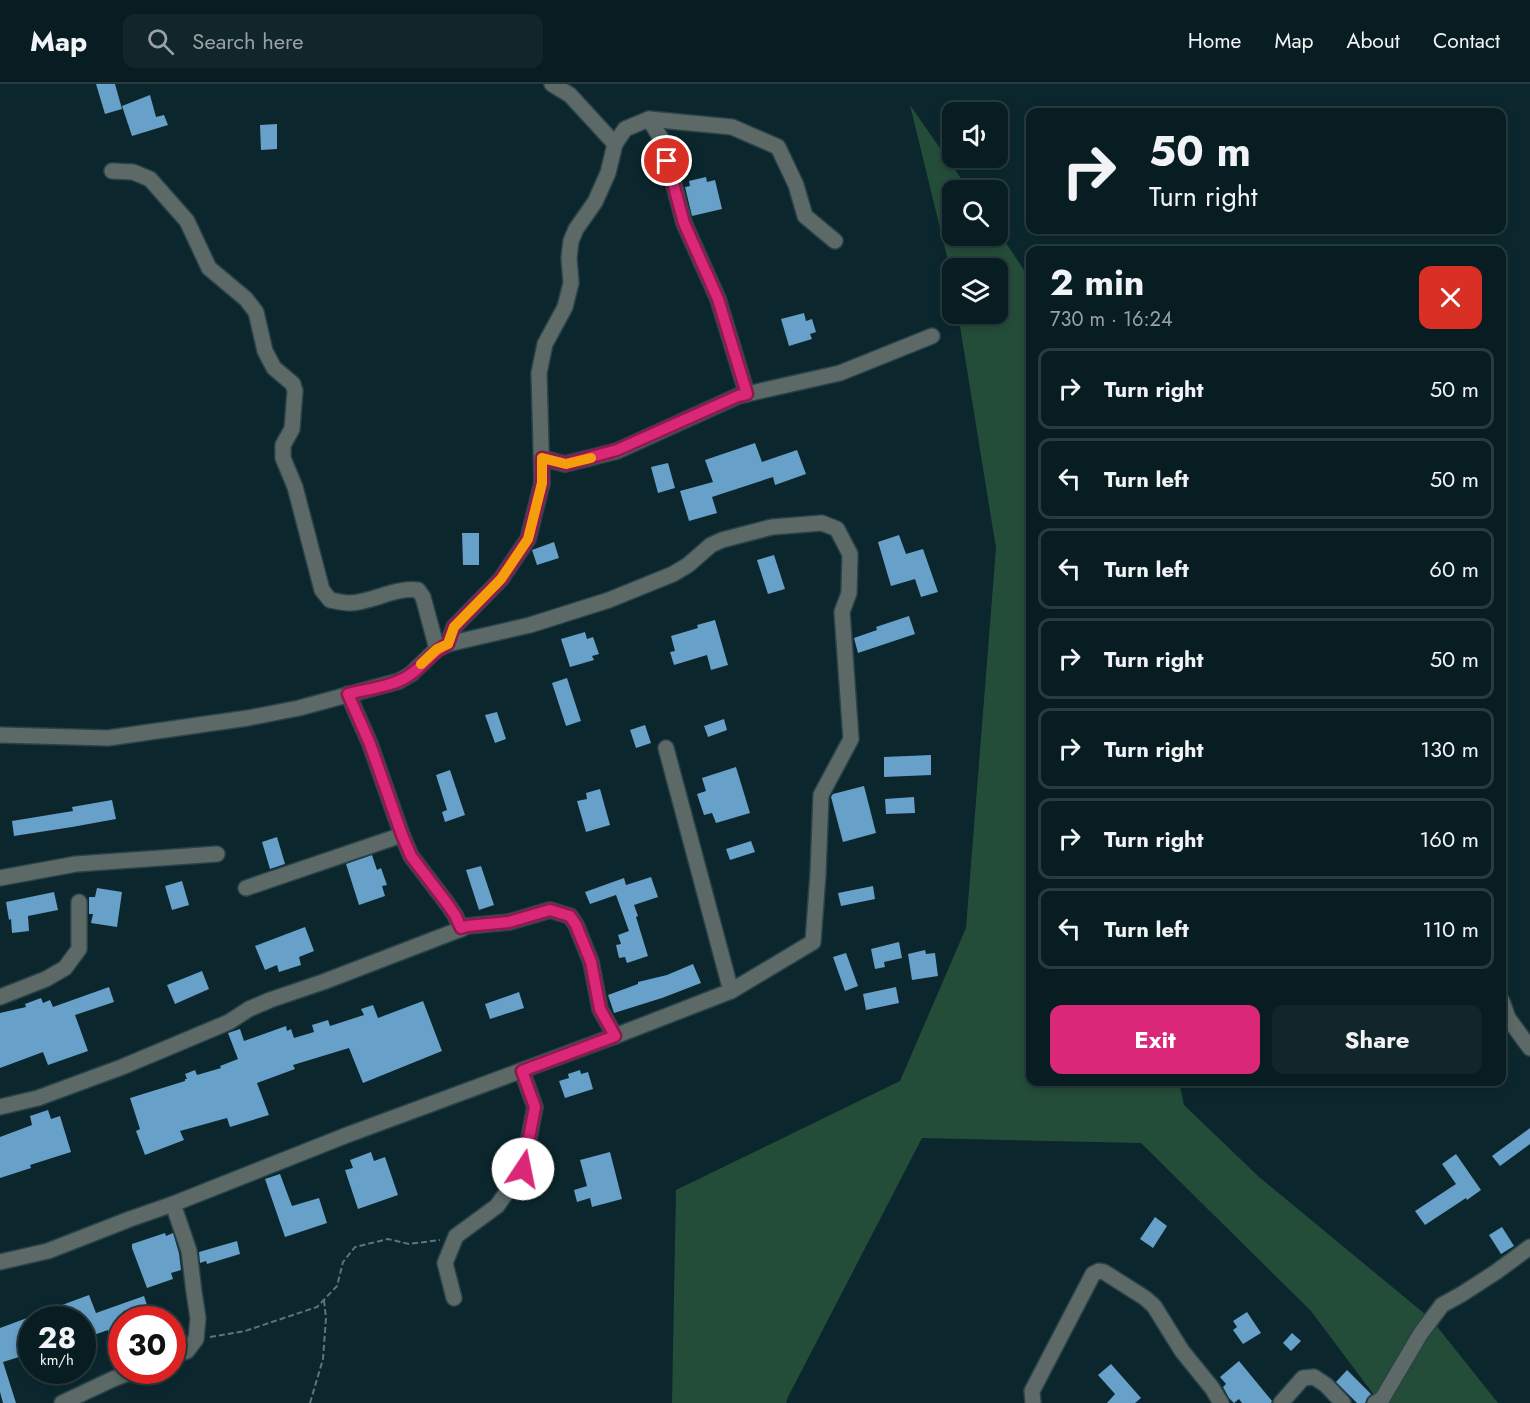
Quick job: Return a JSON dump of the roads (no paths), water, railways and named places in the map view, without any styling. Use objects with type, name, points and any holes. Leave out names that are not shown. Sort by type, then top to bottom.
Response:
[{"type":"street","points":[[552,84],[570,95],[615,144]]},
{"type":"street","points":[[649,119],[662,140],[684,223],[718,299],[747,394]]},
{"type":"street","points":[[0,735],[108,738],[248,718],[299,708],[399,681],[411,674],[442,647],[454,627],[501,579],[528,539],[542,483],[539,373],[545,344],[565,307],[571,283],[569,258],[571,242],[576,229],[595,202],[608,173],[615,144],[625,129],[649,119],[732,127],[778,147],[796,185],[806,216],[835,241]]},
{"type":"street","points":[[111,171],[133,172],[150,179],[187,221],[209,268],[246,299],[256,312],[266,351],[274,368],[293,384],[295,391],[292,429],[283,445],[284,458],[295,487],[322,590],[330,600],[349,603],[409,589],[418,590],[423,597],[442,647]]},
{"type":"street","points":[[542,458],[566,464],[617,450],[738,396],[840,373],[932,336]]},
{"type":"street","points":[[0,1263],[48,1251],[347,1135],[731,991],[813,942],[820,795],[851,739],[842,612],[849,593],[850,554],[837,529],[822,523],[772,527],[722,540],[711,545],[688,566],[673,574],[609,600],[530,625],[442,647]]},
{"type":"street","points":[[348,694],[370,744],[411,856],[446,902],[461,928]]},
{"type":"street","points":[[666,748],[731,991]]},
{"type":"street","points":[[246,888],[402,835]]},
{"type":"street","points":[[0,878],[76,864],[217,854]]},
{"type":"street","points":[[0,997],[46,979],[65,968],[79,949],[79,902]]},
{"type":"street","points":[[0,1107],[38,1098],[122,1067],[229,1022],[270,1000],[323,982],[461,928],[509,922],[550,910],[570,916],[576,925],[591,962],[600,1009],[615,1036]]},
{"type":"street","points":[[1506,1012],[1530,1048]]},
{"type":"street","points":[[453,1298],[445,1263],[456,1236],[497,1206],[523,1169],[535,1107],[522,1071]]},
{"type":"street","points":[[173,1204],[189,1251],[198,1317],[196,1339],[186,1351]]},
{"type":"street","points":[[1375,1403],[1382,1399],[1421,1333],[1442,1305],[1496,1272],[1530,1246]]},
{"type":"street","points":[[1033,1403],[1032,1391],[1093,1274],[1099,1271],[1145,1298],[1154,1306],[1182,1351],[1212,1388],[1221,1403]]},
{"type":"street","points":[[1281,1403],[1304,1378],[1314,1377],[1326,1385],[1343,1403]]},
{"type":"street","points":[[62,1403],[108,1381]]}]
